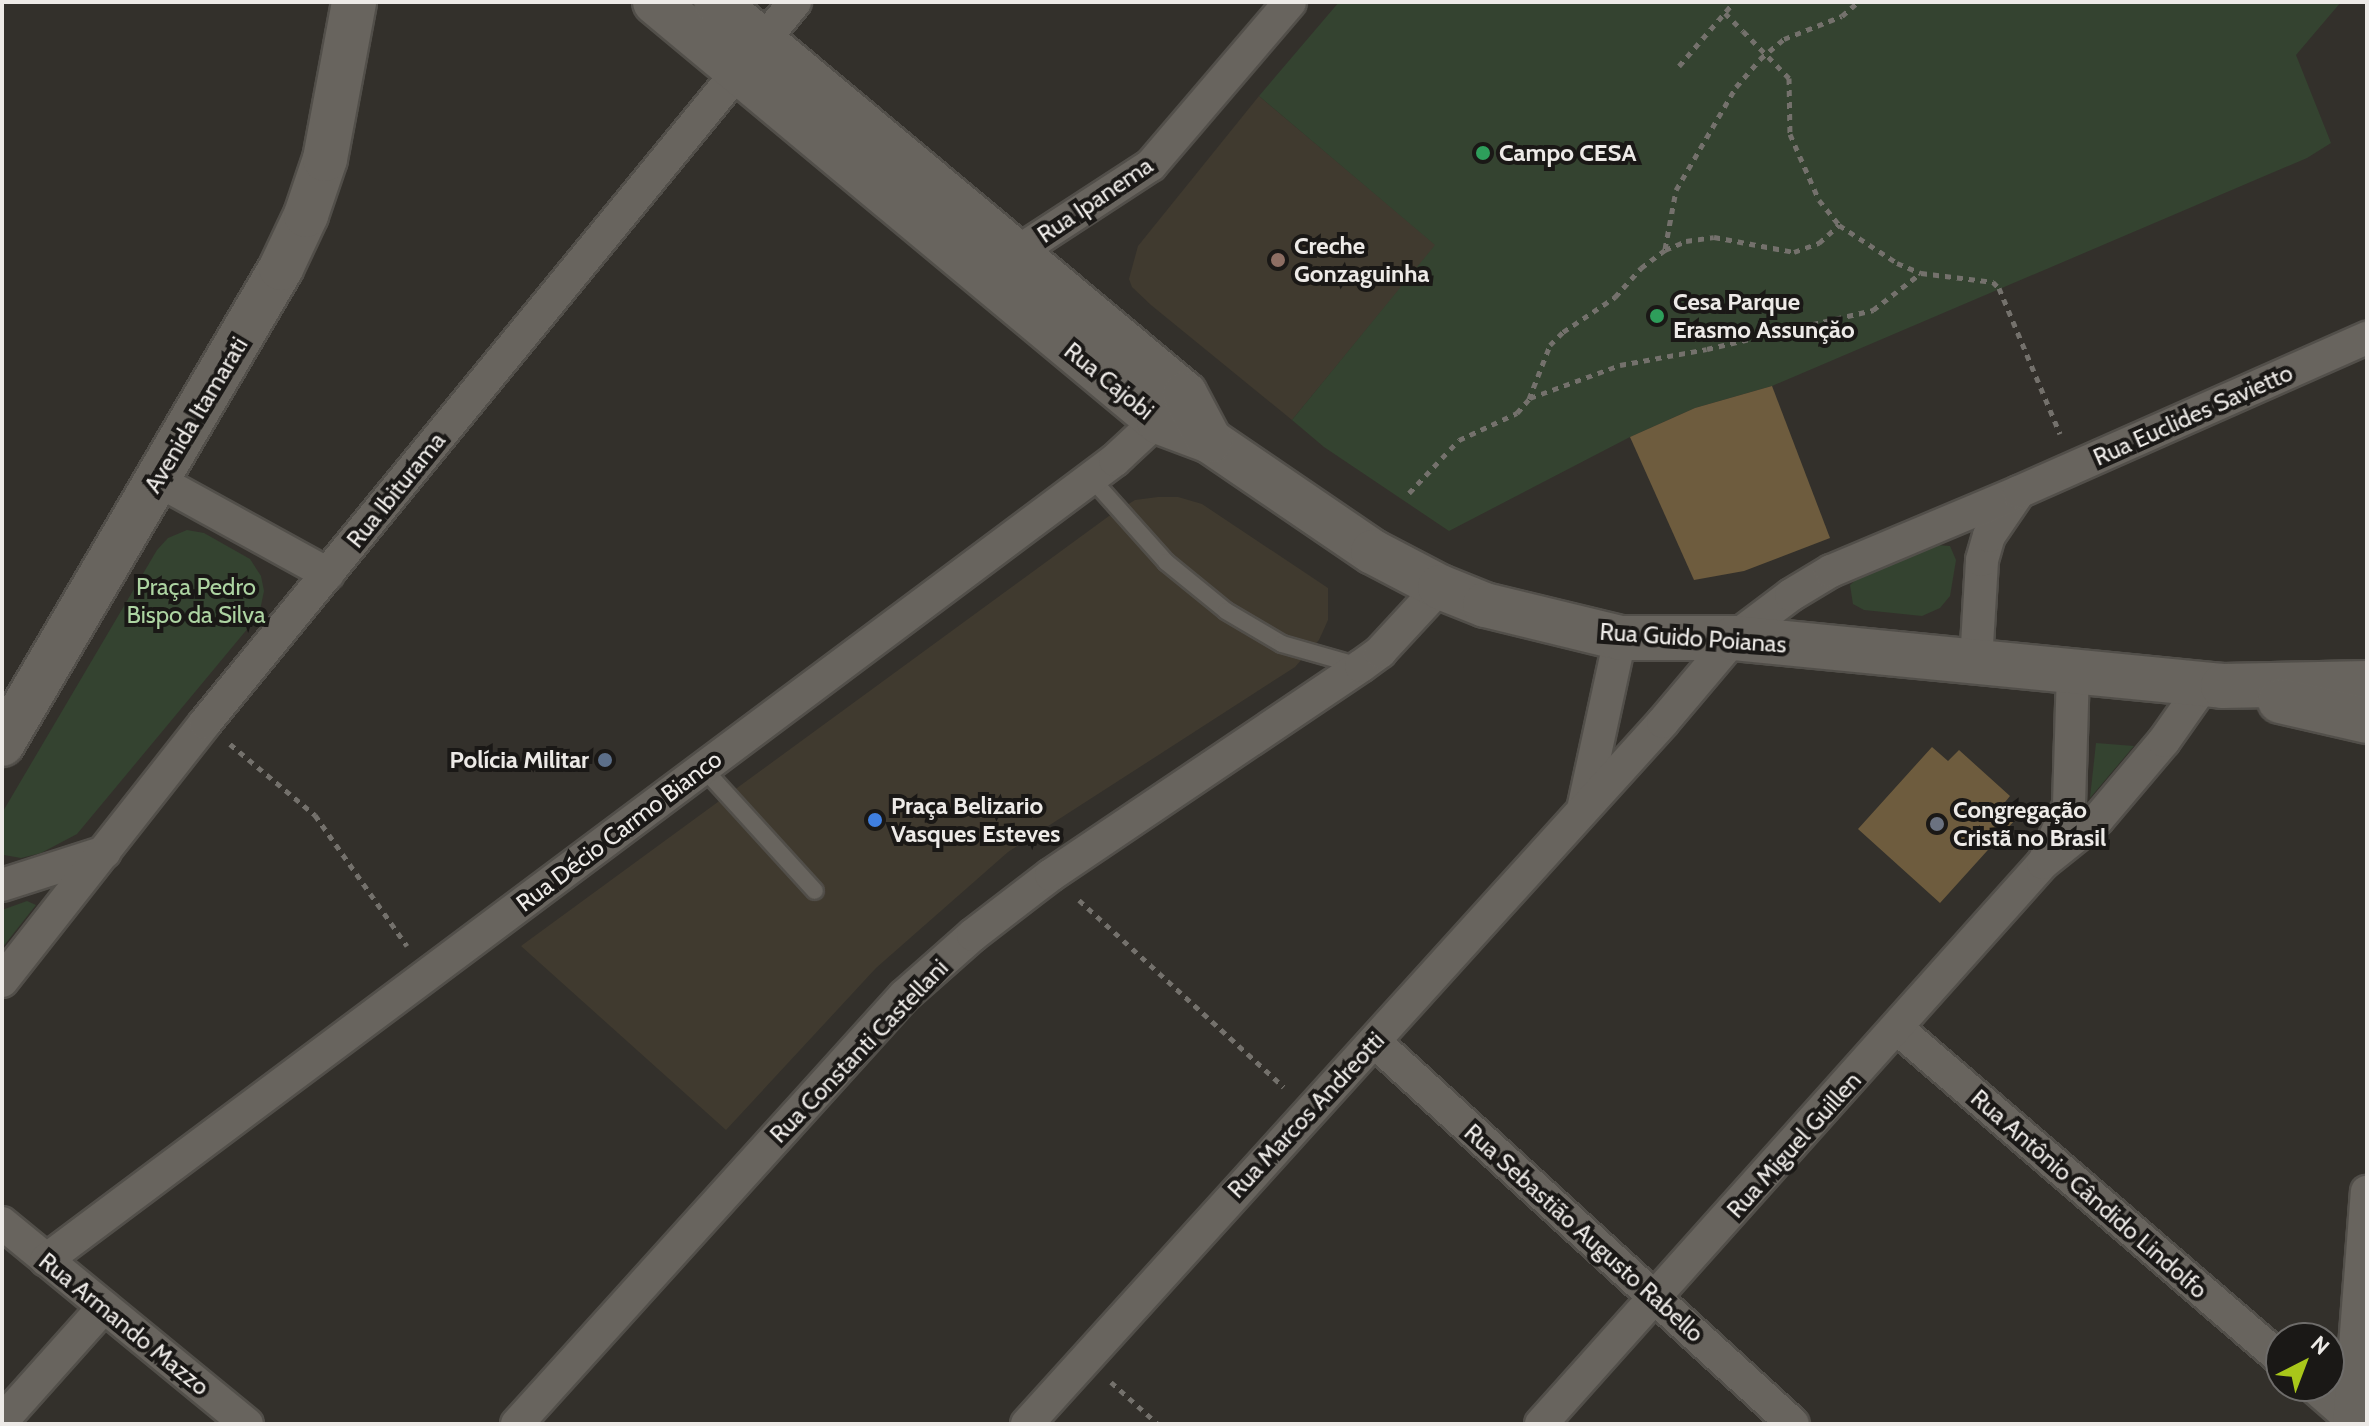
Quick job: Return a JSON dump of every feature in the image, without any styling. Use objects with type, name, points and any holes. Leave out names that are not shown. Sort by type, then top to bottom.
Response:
[{"type":"main road","name":"Avenida Itamarati","points":[[332,2],[339,66]]},
{"type":"main road","name":"Avenida Itamarati","points":[[2,744],[248,329],[306,215],[325,159],[339,66],[354,2]]},
{"type":"main road","name":"Rua Cajobi","points":[[655,2],[750,57],[1210,441]]},
{"type":"main road","name":"Rua Cajobi","points":[[716,2],[750,57]]},
{"type":"main road","name":"Rua Guido Poianas","points":[[1210,441],[1373,552],[1440,587],[1528,617],[1620,638],[1734,638],[2213,685],[2367,683]]},
{"type":"main road","name":"Rua Guido Poianas","points":[[2213,685],[2367,721]]},
{"type":"street","name":"Rua Ibiturama","points":[[2,981],[205,723],[795,2]]},
{"type":"street","name":"Rua Ipanema","points":[[1003,269],[1151,165],[1290,2]]},
{"type":"street","name":"Rua Euclides Savietto","points":[[1734,638],[1791,595],[1831,571],[2019,492],[2367,338]]},
{"type":"street","name":"Rua Décio Carmo Bianco","points":[[46,1260],[1091,478],[1172,408]]},
{"type":"street","points":[[157,480],[328,574]]},
{"type":"street","points":[[1976,662],[1982,560],[1989,536],[2019,492]]},
{"type":"street","name":"Rua Constanti Castellani","points":[[517,1424],[904,996],[973,935],[1051,875],[1380,652],[1440,587]]},
{"type":"street","name":"Rua Marcos Andreotti","points":[[1584,805],[1620,638]]},
{"type":"street","name":"Rua Marcos Andreotti","points":[[1027,1424],[1309,1110],[1375,1042],[1584,805],[1663,722],[1734,638]]},
{"type":"street","points":[[2043,863],[2069,805],[2073,671]]},
{"type":"street","points":[[2043,863],[2098,819],[2213,685]]},
{"type":"street","points":[[2,885],[105,852]]},
{"type":"street","name":"Rua Miguel Guillen","points":[[1541,1424],[1898,1029],[2043,863]]},
{"type":"street","name":"Rua Antônio Cândido Lindolfo","points":[[1898,1029],[2265,1345]]},
{"type":"street","name":"Rua Sebastião Augusto Rabello","points":[[1375,1042],[1793,1424]]},
{"type":"street","points":[[2350,1421],[2367,1192]]},
{"type":"street","name":"Rua Armando Mazzo","points":[[2,1223],[247,1424]]},
{"type":"street","points":[[2,1421],[104,1307]]},
{"type":"street","points":[[2330,1402],[2350,1421]]},
{"type":"lane","points":[[1091,478],[1166,562],[1226,611],[1282,644],[1361,666]]},
{"type":"lane","points":[[703,768],[815,891]]},
{"type":"path","points":[[1679,66],[1734,2]]},
{"type":"path","points":[[1665,250],[1676,190],[1736,87],[1760,59],[1784,39],[1842,16],[1858,2]]},
{"type":"path","points":[[1725,13],[1789,78],[1790,134],[1819,200],[1839,225],[1897,263],[1921,273],[1985,279],[1999,288],[2074,468]]},
{"type":"path","points":[[1409,493],[1459,440],[1517,413],[1529,399],[1550,345],[1563,332],[1615,297],[1641,268],[1665,250],[1686,241],[1714,237],[1794,252],[1819,243],[1839,225]]},
{"type":"path","points":[[1529,399],[1620,365],[1707,349],[1873,310],[1921,273]]},
{"type":"path","points":[[205,723],[315,815],[428,974]]},
{"type":"path","points":[[1051,875],[1309,1110]]},
{"type":"path","points":[[1085,1359],[1158,1424]]},
{"type":"shaded area","name":"Creche Gonzaguinha","points":[[1259,96],[1436,245],[1292,420],[1151,305],[1132,287],[1129,279],[1138,246]]},
{"type":"shaded area","name":"Praça Belizario Vasques Esteves","points":[[1178,497],[1202,504],[1328,588],[1328,620],[1319,640],[1295,667],[1008,852],[876,968],[726,1130],[521,946],[1109,516],[1135,500]]},
{"type":"green space","name":"Cesa Parque Erasmo Assunçăo","points":[[1339,2],[2341,2],[2296,55],[2331,143],[2307,158],[1772,386],[1695,408],[1630,437],[1449,531],[1324,447],[1292,420],[1435,245],[1259,96]]},
{"type":"green space","name":"Praça Pedro Bispo da Silva","points":[[187,530],[204,533],[250,559],[261,576],[264,591],[259,615],[77,834],[41,853],[21,858],[4,855],[2,813],[157,550],[168,538]]},
{"type":"green space","points":[[1936,545],[1950,546],[1956,560],[1950,596],[1940,608],[1922,616],[1864,610],[1853,604],[1850,585],[1860,576]]},
{"type":"green space","points":[[2096,743],[2134,746],[2090,798]]},
{"type":"green space","points":[[27,901],[36,905],[2,948],[2,910]]},
{"type":"building","points":[[1772,386],[1830,538],[1744,571],[1694,580],[1630,437],[1695,408]]},
{"type":"building","name":"Congregação Cristã no Brasil","points":[[1932,747],[1948,761],[1959,750],[2010,796],[2001,807],[2015,820],[1940,903],[1858,829]]},
{"type":"place","name":"Campo CESA","points":[[1483,153]]},
{"type":"place","name":"Creche Gonzaguinha","points":[[1278,260]]},
{"type":"place","name":"Cesa Parque Erasmo Assunçăo","points":[[1657,316]]},
{"type":"place","name":"Polícia Militar","points":[[605,760]]},
{"type":"place","name":"Praça Belizario Vasques Esteves","points":[[875,820]]},
{"type":"place","name":"Congregação Cristã no Brasil","points":[[1937,824]]}]
